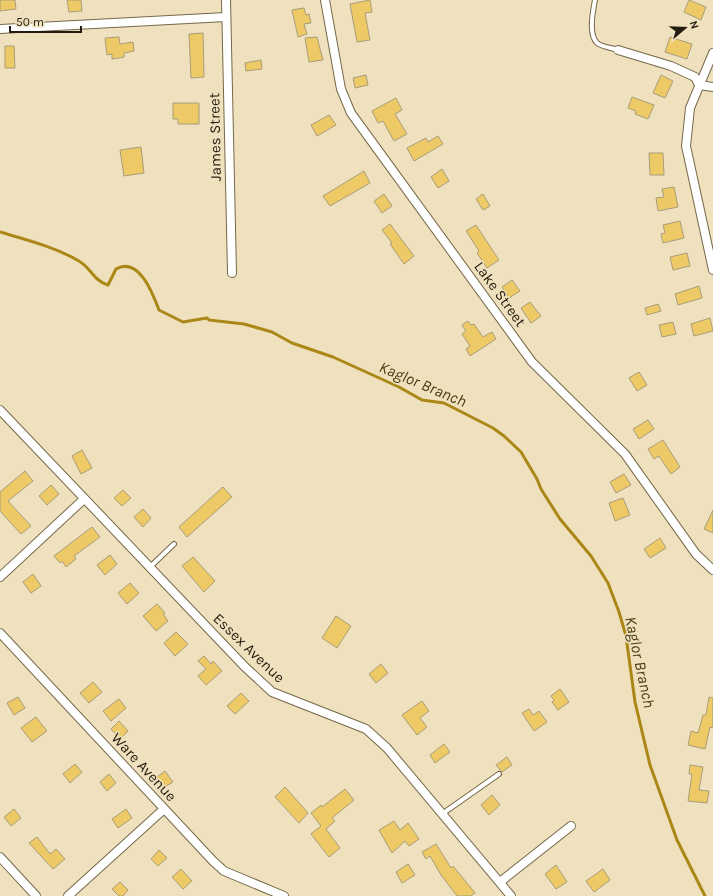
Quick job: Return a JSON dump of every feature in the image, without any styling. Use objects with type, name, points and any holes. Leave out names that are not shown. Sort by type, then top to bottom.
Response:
[{"type":"street","name":"James Street","points":[[226,0],[232,273]]},
{"type":"street","name":"Lake Street","points":[[325,0],[341,89],[350,113],[532,362],[625,454],[696,554],[713,570]]},
{"type":"street","points":[[0,29],[226,17]]},
{"type":"street","points":[[618,50],[685,71],[695,77],[699,85]]},
{"type":"street","points":[[713,53],[688,114],[686,146],[713,270]]},
{"type":"street","points":[[699,85],[713,87]]},
{"type":"street","name":"Essex Avenue","points":[[0,410],[244,666],[272,692],[366,729],[386,748],[511,896]]},
{"type":"street","points":[[0,578],[84,499]]},
{"type":"street","name":"Ware Avenue","points":[[0,633],[164,810],[224,871],[284,896]]},
{"type":"street","points":[[68,896],[164,810]]},
{"type":"street","points":[[500,882],[571,826]]},
{"type":"street","points":[[0,857],[36,896]]},
{"type":"lane","points":[[595,0],[593,10],[593,36],[598,44],[618,50]]},
{"type":"lane","points":[[150,568],[174,544]]},
{"type":"lane","points":[[442,814],[499,774]]},
{"type":"building","points":[[0,0],[15,0],[16,9],[0,11]]},
{"type":"building","points":[[67,0],[81,0],[82,11],[69,12]]},
{"type":"building","points":[[370,0],[372,12],[365,13],[370,40],[357,42],[350,4]]},
{"type":"building","points":[[689,0],[706,7],[701,20],[684,12]]},
{"type":"building","points":[[304,8],[306,15],[309,14],[311,23],[304,24],[307,34],[298,37],[292,10]]},
{"type":"building","points":[[203,33],[204,77],[191,78],[189,34]]},
{"type":"building","points":[[119,37],[120,44],[133,42],[134,51],[124,53],[124,57],[112,59],[112,54],[107,55],[105,38]]},
{"type":"building","points":[[317,37],[323,60],[309,62],[305,38]]},
{"type":"building","points":[[670,37],[692,44],[687,59],[665,52]]},
{"type":"building","points":[[5,46],[14,46],[15,68],[5,68]]},
{"type":"building","points":[[261,60],[262,69],[246,71],[245,63]]},
{"type":"building","points":[[366,75],[368,85],[355,88],[353,78]]},
{"type":"building","points":[[661,75],[673,81],[665,98],[653,93]]},
{"type":"building","points":[[632,97],[654,105],[648,119],[635,114],[636,111],[628,108]]},
{"type":"building","points":[[396,98],[402,110],[395,114],[407,134],[394,141],[383,121],[378,123],[372,111]]},
{"type":"building","points":[[173,103],[199,103],[199,124],[178,124],[178,119],[173,119]]},
{"type":"building","points":[[329,115],[336,125],[317,136],[311,125]]},
{"type":"building","points":[[438,136],[443,144],[414,161],[407,148],[426,138],[428,142]]},
{"type":"building","points":[[141,147],[144,173],[124,176],[120,150]]},
{"type":"building","points":[[649,153],[663,153],[664,175],[650,175]]},
{"type":"building","points":[[442,169],[449,181],[438,188],[431,177]]},
{"type":"building","points":[[364,171],[370,183],[330,206],[323,196]]},
{"type":"building","points":[[674,187],[678,207],[658,211],[656,198],[664,197],[662,189]]},
{"type":"building","points":[[384,194],[392,206],[382,213],[374,201]]},
{"type":"building","points":[[483,194],[490,206],[483,210],[476,199]]},
{"type":"building","points":[[680,221],[684,238],[663,243],[661,234],[665,233],[663,225]]},
{"type":"building","points":[[390,224],[414,256],[404,264],[390,244],[392,243],[382,230]]},
{"type":"building","points":[[476,225],[499,260],[487,268],[477,253],[479,251],[466,231]]},
{"type":"building","points":[[687,253],[690,266],[673,270],[670,257]]},
{"type":"building","points":[[512,280],[520,291],[509,298],[502,287]]},
{"type":"building","points":[[699,286],[702,298],[678,305],[675,294]]},
{"type":"building","points":[[530,302],[541,316],[531,323],[521,308]]},
{"type":"building","points":[[658,304],[661,311],[647,315],[645,308]]},
{"type":"building","points":[[710,318],[713,331],[694,336],[691,324]]},
{"type":"building","points":[[468,321],[471,325],[474,324],[483,337],[492,332],[496,339],[470,356],[466,349],[470,346],[462,334],[466,331],[462,325]]},
{"type":"building","points":[[673,322],[676,334],[662,337],[659,325]]},
{"type":"building","points":[[639,372],[647,385],[637,391],[629,378]]},
{"type":"building","points":[[648,420],[654,429],[639,439],[633,429]]},
{"type":"building","points":[[663,440],[680,467],[671,474],[659,456],[654,459],[648,449]]},
{"type":"building","points":[[82,450],[92,468],[81,474],[72,456]]},
{"type":"building","points":[[25,471],[33,481],[8,501],[31,526],[21,534],[0,511],[0,492]]},
{"type":"building","points":[[624,474],[631,485],[616,493],[610,482]]},
{"type":"building","points":[[51,485],[59,494],[47,505],[39,496]]},
{"type":"building","points":[[223,487],[232,497],[187,537],[179,527]]},
{"type":"building","points":[[123,490],[131,498],[122,506],[114,498]]},
{"type":"building","points":[[623,498],[630,515],[615,521],[609,503]]},
{"type":"building","points":[[143,509],[151,518],[143,527],[134,517]]},
{"type":"building","points":[[713,510],[713,533],[704,529]]},
{"type":"building","points":[[92,527],[100,537],[74,556],[76,559],[66,567],[62,561],[60,563],[54,556]]},
{"type":"building","points":[[660,538],[666,548],[650,558],[644,549]]},
{"type":"building","points":[[110,555],[117,564],[105,575],[97,565]]},
{"type":"building","points":[[193,557],[215,581],[204,592],[182,566]]},
{"type":"building","points":[[33,574],[41,586],[31,593],[23,582]]},
{"type":"building","points":[[130,583],[139,593],[127,604],[118,593]]},
{"type":"building","points":[[157,604],[165,613],[163,614],[168,621],[156,631],[143,616]]},
{"type":"building","points":[[336,616],[351,626],[337,648],[322,638]]},
{"type":"building","points":[[176,632],[188,644],[175,656],[164,643]]},
{"type":"building","points":[[204,656],[211,664],[213,661],[222,671],[206,685],[198,676],[206,669],[198,661]]},
{"type":"building","points":[[381,664],[388,673],[376,683],[369,674]]},
{"type":"building","points":[[93,682],[102,692],[89,703],[80,693]]},
{"type":"building","points":[[560,689],[569,702],[558,710],[552,702],[554,700],[551,696]]},
{"type":"building","points":[[241,693],[249,701],[235,714],[227,706]]},
{"type":"building","points":[[18,697],[25,708],[14,715],[7,703]]},
{"type":"building","points":[[709,697],[713,698],[713,728],[710,727],[705,749],[688,745],[691,731],[698,733],[703,715],[706,715]]},
{"type":"building","points":[[119,699],[126,708],[111,721],[103,711]]},
{"type":"building","points":[[422,701],[429,711],[420,718],[427,727],[417,735],[402,715]]},
{"type":"building","points":[[529,709],[533,715],[539,711],[547,722],[534,731],[522,713]]},
{"type":"building","points":[[36,717],[47,731],[32,742],[21,728]]},
{"type":"building","points":[[119,721],[128,731],[120,739],[111,729]]},
{"type":"building","points":[[444,744],[450,752],[435,763],[430,755]]},
{"type":"building","points":[[507,757],[512,765],[502,772],[496,765]]},
{"type":"building","points":[[75,764],[82,772],[70,783],[63,774]]},
{"type":"building","points":[[690,765],[703,767],[699,790],[709,791],[707,803],[688,801],[692,774],[689,774]]},
{"type":"building","points":[[165,771],[173,782],[163,788],[156,778]]},
{"type":"building","points":[[109,774],[116,783],[107,791],[100,782]]},
{"type":"building","points":[[285,787],[308,813],[299,823],[275,797]]},
{"type":"building","points":[[345,789],[354,800],[332,818],[335,821],[326,829],[340,848],[329,857],[311,834],[321,826],[311,813],[321,805],[322,807]]},
{"type":"building","points":[[492,795],[500,805],[489,815],[481,805]]},
{"type":"building","points":[[14,809],[21,818],[11,826],[4,817]]},
{"type":"building","points":[[126,809],[132,818],[118,828],[112,819]]},
{"type":"building","points":[[394,821],[400,830],[408,823],[419,839],[409,846],[405,841],[392,853],[379,830]]},
{"type":"building","points":[[37,837],[50,854],[56,849],[65,859],[53,869],[29,843]]},
{"type":"building","points":[[436,844],[451,868],[453,866],[475,893],[471,896],[457,896],[441,875],[430,856],[426,859],[422,852]]},
{"type":"building","points":[[159,850],[167,858],[158,866],[151,859]]},
{"type":"building","points":[[408,864],[415,875],[402,883],[396,872]]},
{"type":"building","points":[[556,865],[567,882],[556,889],[545,874]]},
{"type":"building","points":[[181,869],[192,881],[183,889],[172,877]]},
{"type":"building","points":[[603,869],[610,880],[594,892],[586,881]]},
{"type":"building","points":[[120,882],[128,890],[123,896],[119,896],[112,889]]},
{"type":"waterway","name":"Kaglor Branch","points":[[0,232],[41,244],[70,256],[87,267],[99,281],[108,285],[116,269],[124,266],[132,268],[144,279],[159,310],[183,322],[207,318],[209,320],[244,324],[272,332],[292,343],[333,357],[399,387],[422,400],[444,403],[493,428],[521,452],[537,479],[541,489],[560,519],[591,556],[608,583],[626,636],[635,702],[650,765],[677,840],[705,896]]}]
